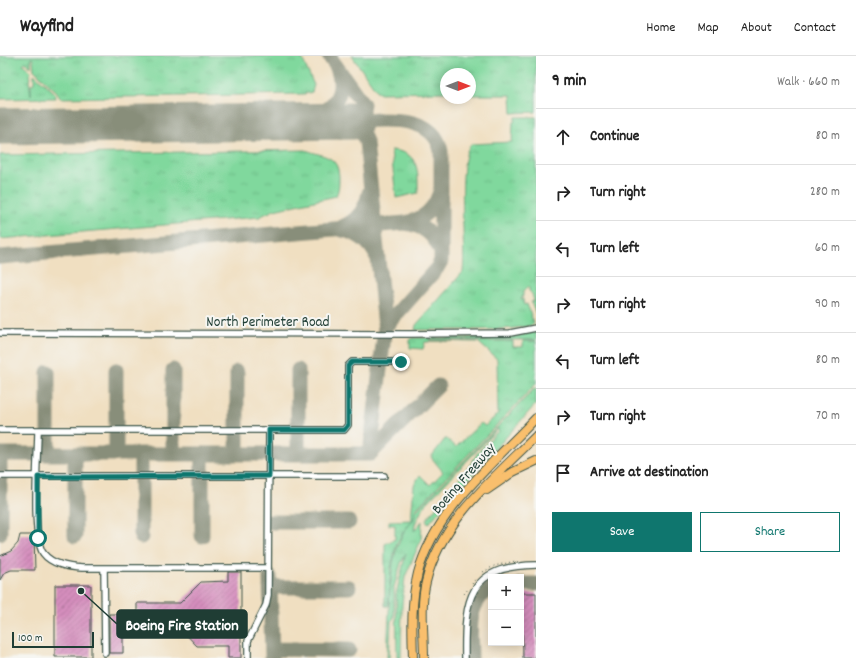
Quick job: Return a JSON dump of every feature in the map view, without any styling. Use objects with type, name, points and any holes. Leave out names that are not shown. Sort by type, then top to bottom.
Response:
[{"type":"highway","name":"Boeing Freeway","points":[[413,658],[412,617],[415,589],[423,556],[429,542],[448,512],[536,418]]},
{"type":"highway","name":"Boeing Freeway","points":[[424,658],[424,600],[431,566],[449,530],[476,497],[536,436]]},
{"type":"highway","points":[[476,497],[514,472],[536,461]]},
{"type":"street","name":"North Perimeter Road","points":[[0,333],[410,334],[510,333],[536,328]]},
{"type":"street","points":[[0,430],[344,430],[348,425],[348,366],[352,362],[401,362]]},
{"type":"street","points":[[38,430],[36,529],[42,552],[48,558],[60,565],[76,568],[268,568]]},
{"type":"street","points":[[248,658],[248,640],[266,605],[268,568],[269,430]]},
{"type":"street","points":[[0,476],[384,476]]},
{"type":"street","points":[[465,658],[466,610],[472,593],[477,586],[488,576],[505,567],[536,565]]},
{"type":"street","points":[[104,568],[105,653]]},
{"type":"green space","points":[[0,56],[301,56],[314,85],[312,92],[304,94],[60,98],[57,92],[34,70],[33,59],[31,58],[31,67],[25,62],[23,64],[31,71],[29,81],[31,95],[31,84],[34,83],[34,74],[55,93],[56,98],[0,99]]},
{"type":"green space","points":[[352,56],[536,56],[536,112],[512,113],[511,95],[476,95],[476,68],[440,68],[440,92],[378,93]]},
{"type":"green space","points":[[515,117],[536,117],[536,314],[531,302],[534,301],[529,288],[527,287],[523,292],[521,299],[523,299],[524,305],[527,304],[534,324],[526,327],[496,329],[415,330],[416,325],[463,272],[462,204],[466,153],[471,144],[512,142],[513,122],[515,121]]},
{"type":"green space","points":[[306,150],[329,158],[336,164],[339,177],[339,187],[336,196],[274,210],[259,217],[0,239],[0,155]]},
{"type":"green space","points":[[391,150],[407,154],[412,159],[417,170],[418,193],[396,198]]},
{"type":"green space","points":[[536,332],[536,340],[430,339],[429,342],[425,342],[423,349],[410,348],[410,340],[412,338],[511,337]]},
{"type":"green space","points":[[430,341],[513,341],[513,347],[523,347],[523,341],[536,341],[536,384],[416,509],[414,513],[536,387],[536,404],[428,524],[426,520],[470,465],[479,451],[498,431],[498,428],[424,506],[415,524],[414,531],[422,521],[421,540],[405,577],[402,605],[401,658],[397,658],[396,594],[406,553],[401,563],[394,587],[394,618],[391,621],[389,658],[387,658],[390,588],[393,563],[397,547],[405,530],[410,524],[405,529],[396,545],[391,568],[388,606],[385,606],[385,544],[395,539],[395,525],[389,525],[389,521],[411,520],[414,485],[420,475],[430,485],[443,472],[431,457],[445,439],[456,447],[481,423],[485,426],[498,414],[497,359],[478,342]]},
{"type":"building","points":[[20,535],[34,535],[35,570],[11,570],[4,573],[0,580],[0,556],[11,551],[18,543]]},
{"type":"building","points":[[228,572],[241,572],[241,658],[228,658],[228,646],[197,646],[180,628],[137,628],[137,603],[180,603],[201,582],[228,581]]},
{"type":"building","points":[[55,585],[91,585],[91,657],[55,657]]},
{"type":"building","points":[[524,593],[536,593],[536,658],[523,658]]},
{"type":"building","points":[[109,614],[123,614],[123,653],[109,653]]},
{"type":"taxiway","points":[[329,56],[363,104],[361,115],[354,121]]},
{"type":"taxiway","points":[[302,122],[320,114],[327,109],[338,96],[340,79],[337,68]]},
{"type":"taxiway","points":[[354,121],[392,120],[405,121],[418,125],[428,130],[436,139],[441,151],[441,261],[437,268],[385,327]]},
{"type":"taxiway","points":[[0,454],[370,454],[385,327],[366,142],[360,126],[354,121]]},
{"type":"taxiway","points":[[0,257],[405,223],[418,219],[429,212],[433,207],[441,188]]},
{"type":"taxiway","points":[[342,227],[357,218],[366,204],[369,193]]},
{"type":"taxiway","points":[[405,223],[417,226],[428,232],[441,252]]},
{"type":"taxiway","points":[[342,230],[353,233],[363,239],[371,247],[377,257]]},
{"type":"taxiway","points":[[116,370],[116,454]]},
{"type":"taxiway","points":[[173,370],[173,453]]},
{"type":"taxiway","points":[[298,370],[298,454]]},
{"type":"taxiway","points":[[48,372],[48,454]]},
{"type":"taxiway","points":[[237,372],[237,454]]},
{"type":"taxiway","points":[[370,454],[438,386]]},
{"type":"taxiway","points":[[0,454],[0,533]]},
{"type":"taxiway","points":[[75,454],[75,536]]},
{"type":"taxiway","points":[[141,454],[141,537]]},
{"type":"taxiway","points":[[202,454],[202,536]]},
{"type":"taxiway","points":[[270,522],[349,522]]},
{"type":"taxiway","points":[[270,577],[272,658]]},
{"type":"taxiway","points":[[524,584],[536,584]]},
{"type":"taxiway","points":[[270,587],[349,587]]},
{"type":"taxiway","points":[[471,658],[470,628],[473,610],[483,594],[488,590]]},
{"type":"taxiway","points":[[272,649],[349,650]]},
{"type":"runway","points":[[0,126],[354,121]]},
{"type":"place","name":"Boeing Fire Station","points":[[81,591]]},
{"type":"route","points":[[38,538],[36,529],[38,477],[269,476],[269,430],[344,430],[348,425],[348,366],[352,362],[401,362]]}]
